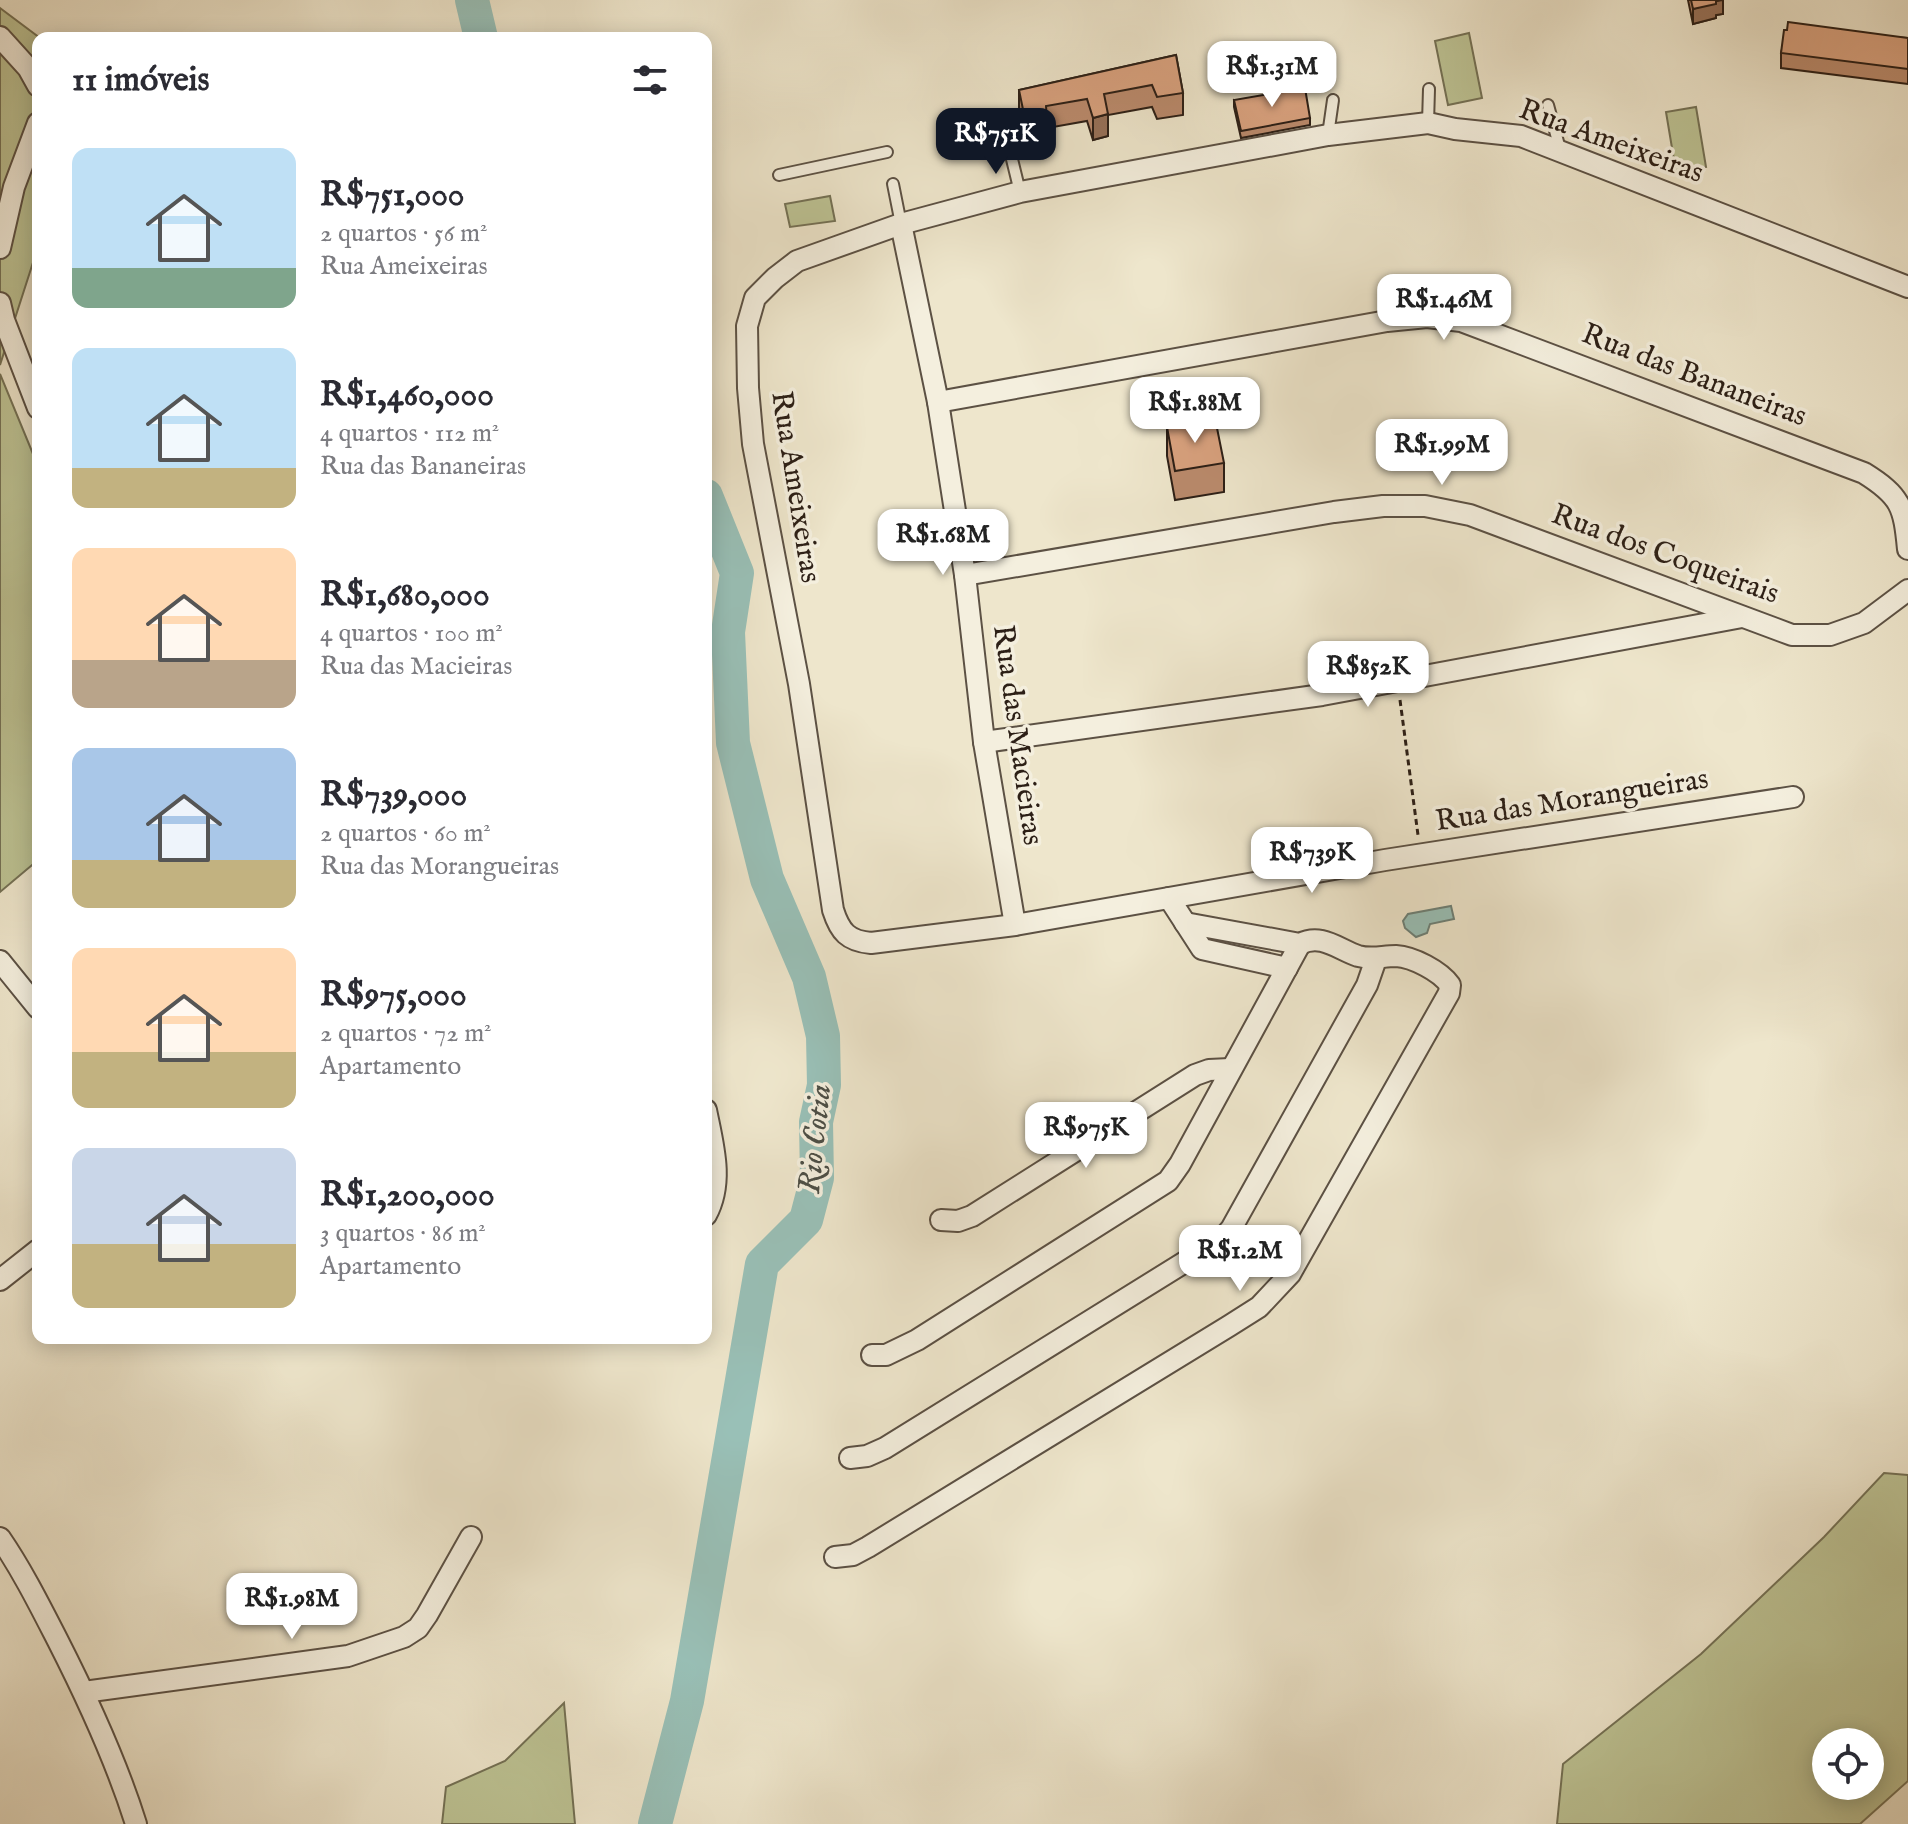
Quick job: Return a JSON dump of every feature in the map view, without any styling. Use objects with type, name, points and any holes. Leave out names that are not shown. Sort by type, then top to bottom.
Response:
[{"type":"street","points":[[0,37],[32,75]]},
{"type":"street","name":"Rua Ameixeiras","points":[[842,933],[833,910],[799,684],[753,444],[748,388],[747,326],[755,298],[797,261],[901,224],[1020,192],[1328,135],[1428,123],[1521,136],[1560,149],[1908,287]]},
{"type":"street","points":[[0,248],[14,187],[32,139]]},
{"type":"street","name":"Rua das Macieiras","points":[[901,224],[938,402],[965,575],[984,742],[1015,925]]},
{"type":"street","points":[[0,303],[32,392]]},
{"type":"street","name":"Rua das Bananeiras","points":[[938,402],[1387,321],[1427,317],[1461,321],[1864,473],[1886,486],[1896,499],[1905,515],[1908,549]]},
{"type":"street","name":"Rua dos Coqueirais","points":[[965,575],[1334,512],[1383,506],[1425,506],[1470,515],[1792,635],[1830,635],[1864,623],[1908,590]]},
{"type":"street","points":[[984,742],[1322,695],[1743,616]]},
{"type":"street","name":"Rua das Morangueiras","points":[[842,933],[856,942],[871,943],[1015,925],[1421,855],[1793,797]]},
{"type":"street","points":[[1169,898],[1202,949],[1287,968]]},
{"type":"street","points":[[1185,923],[1300,944]]},
{"type":"street","points":[[1245,957],[1249,933]]},
{"type":"street","points":[[835,1557],[853,1555],[868,1547],[1229,1326],[1259,1307],[1276,1291],[1304,1251],[1449,993],[1450,985],[1446,978],[1407,958],[1359,956],[1317,939],[1300,944],[1168,1181],[917,1340],[886,1355],[872,1355]]},
{"type":"street","points":[[850,1458],[867,1456],[885,1448],[1222,1239],[1231,1229],[1367,985],[1376,959]]},
{"type":"street","points":[[0,961],[32,1001]]},
{"type":"street","points":[[941,1220],[958,1221],[972,1216],[1195,1075],[1209,1070],[1230,1069]]},
{"type":"street","points":[[712,1138],[718,1165],[712,1200]]},
{"type":"street","points":[[0,1280],[32,1255]]},
{"type":"street","points":[[84,1692],[348,1656],[404,1637],[418,1628],[427,1615],[471,1537]]},
{"type":"street","points":[[0,1538],[84,1692],[136,1824]]},
{"type":"lane","points":[[1428,123],[1429,89]]},
{"type":"lane","points":[[1328,135],[1333,100]]},
{"type":"lane","points":[[1548,105],[1560,149]]},
{"type":"lane","points":[[1010,151],[1020,192]]},
{"type":"lane","points":[[779,175],[887,152]]},
{"type":"lane","points":[[893,184],[901,224]]},
{"type":"path","points":[[1397,681],[1421,855]]},
{"type":"green space","points":[[0,8],[32,32],[32,266],[0,365]]},
{"type":"green space","points":[[1469,33],[1482,98],[1448,105],[1435,41]]},
{"type":"green space","points":[[1696,107],[1706,167],[1676,172],[1666,112]]},
{"type":"green space","points":[[830,196],[835,221],[790,227],[785,204]]},
{"type":"green space","points":[[0,374],[32,451],[32,865],[0,892]]},
{"type":"green space","points":[[1884,1473],[1908,1475],[1908,1781],[1860,1824],[1557,1824],[1563,1764],[1701,1654],[1824,1537]]},
{"type":"green space","points":[[564,1703],[575,1824],[442,1824],[446,1787],[505,1761]]},
{"type":"water","points":[[1451,906],[1454,919],[1430,924],[1427,933],[1416,937],[1405,928],[1403,921],[1408,914]]},
{"type":"building","points":[[1691,0],[1720,0],[1716,4],[1693,9]]},
{"type":"building","points":[[1788,22],[1908,38],[1908,69],[1781,53]]},
{"type":"building","points":[[1176,55],[1183,93],[1157,97],[1152,85],[1104,94],[1108,114],[1093,118],[1087,99],[1046,106],[1047,120],[1026,124],[1019,90]]},
{"type":"building","points":[[1305,88],[1310,118],[1241,131],[1234,100]]},
{"type":"building","points":[[1215,418],[1224,463],[1175,471],[1167,427]]},
{"type":"waterway","name":"Rio Cotia","points":[[472,0],[480,32]]},
{"type":"waterway","name":"Rio Cotia","points":[[655,1824],[687,1701],[762,1264],[806,1220],[817,1178],[816,1122],[824,1085],[823,1036],[809,977],[767,879],[733,743],[728,632],[737,573],[712,511]]}]
